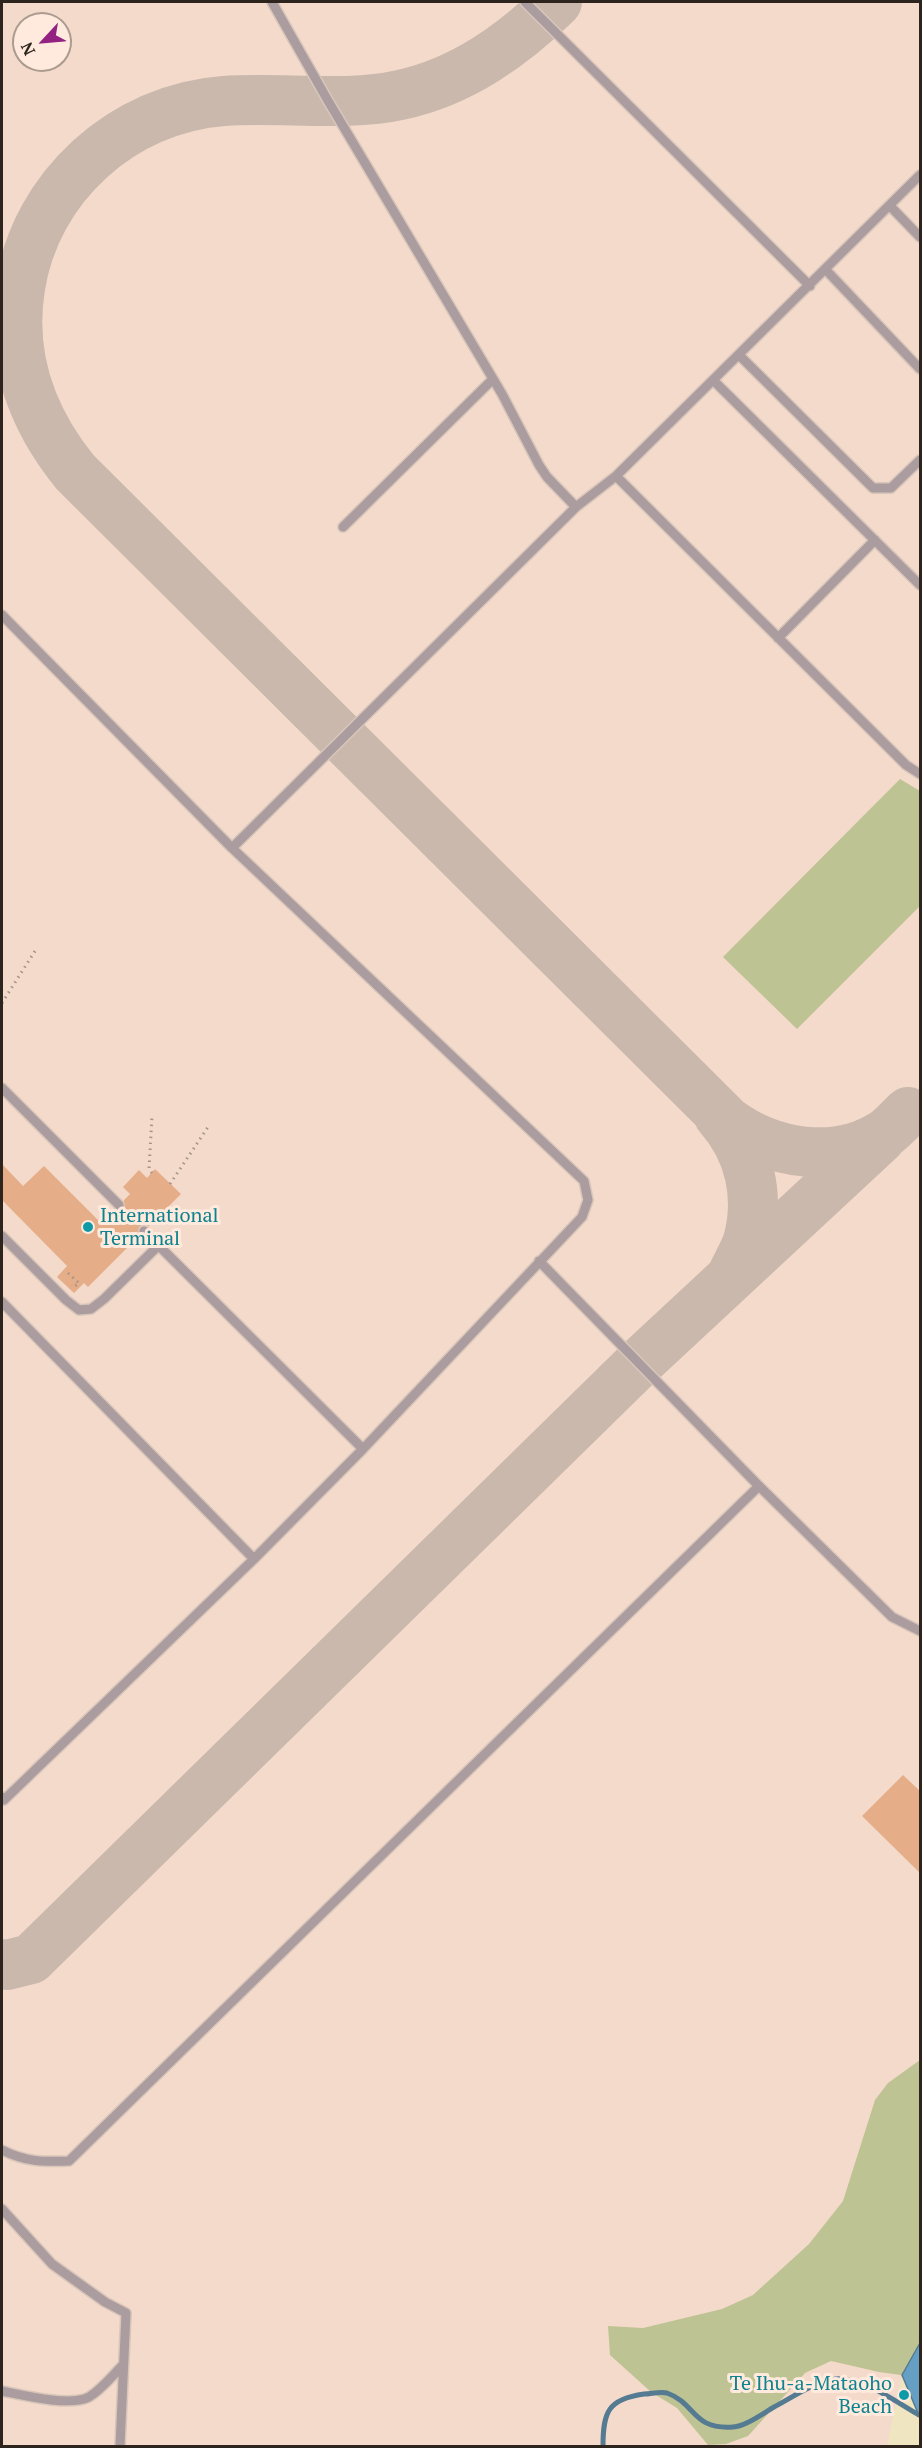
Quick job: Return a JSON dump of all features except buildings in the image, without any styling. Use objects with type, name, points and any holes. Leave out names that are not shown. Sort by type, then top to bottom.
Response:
[{"type":"lane","points":[[272,2],[493,379],[539,465],[547,477],[576,507]]},
{"type":"lane","points":[[525,2],[810,286]]},
{"type":"lane","points":[[232,848],[576,507],[616,476],[921,175]]},
{"type":"lane","points":[[890,206],[921,237]]},
{"type":"lane","points":[[826,270],[921,369]]},
{"type":"lane","points":[[739,355],[873,488],[891,488],[921,460]]},
{"type":"lane","points":[[343,527],[493,379]]},
{"type":"lane","points":[[714,380],[921,585]]},
{"type":"lane","points":[[616,476],[906,765],[921,774]]},
{"type":"lane","points":[[778,638],[875,540]]},
{"type":"lane","points":[[2,615],[232,848],[584,1180],[588,1200],[582,1217],[363,1449],[254,1559],[2,1800]]},
{"type":"lane","points":[[2,1088],[119,1205]]},
{"type":"lane","points":[[144,1231],[363,1449]]},
{"type":"lane","points":[[2,1236],[79,1310],[91,1309],[98,1304],[159,1245]]},
{"type":"lane","points":[[538,1261],[759,1486],[892,1617],[921,1631]]},
{"type":"lane","points":[[2,1302],[254,1559]]},
{"type":"lane","points":[[2,2150],[19,2159],[41,2162],[69,2161],[759,1486]]},
{"type":"lane","points":[[2,2209],[52,2264],[105,2302],[126,2313],[120,2446]]},
{"type":"lane","points":[[2,2391],[34,2397],[81,2400],[91,2395],[123,2365]]},
{"type":"path","points":[[2,1003],[35,951]]},
{"type":"path","points":[[152,1116],[149,1169],[152,1173]]},
{"type":"path","points":[[170,1184],[208,1127]]},
{"type":"path","points":[[67,1281],[74,1287],[79,1283],[69,1273]]},
{"type":"shaded area","points":[[2,2],[920,2],[920,2343],[902,2375],[920,2418],[920,2446],[2,2446]]},
{"type":"green space","points":[[900,779],[920,791],[920,906],[797,1029],[723,957]]},
{"type":"green space","points":[[920,2060],[920,2418],[901,2375],[831,2361],[805,2373],[748,2436],[726,2444],[708,2445],[677,2408],[651,2392],[610,2355],[608,2326],[643,2328],[722,2309],[753,2295],[809,2244],[843,2201],[875,2100],[888,2083]]},
{"type":"sand","name":"Te Ihu-a-Mataoho Beach","points":[[902,2375],[920,2418],[920,2446],[887,2446]]},
{"type":"water","points":[[920,2343],[920,2418],[902,2375]]},
{"type":"waterway","points":[[603,2446],[606,2416],[615,2404],[632,2396],[658,2392],[676,2397],[709,2424],[733,2427],[749,2422],[812,2387],[836,2379],[846,2379],[879,2391],[919,2415]]},
{"type":"taxiway","points":[[557,2],[523,33],[485,60],[445,81],[423,89],[380,99],[224,101],[187,107],[152,119],[119,137],[90,159],[65,186],[44,217],[29,251],[20,288],[17,314],[21,363],[27,386],[47,431],[75,472],[727,1121],[744,1132],[783,1148],[804,1152],[825,1152],[845,1150],[865,1144],[887,1132],[908,1112]]},
{"type":"taxiway","points":[[719,1116],[730,1130],[745,1159],[752,1191],[753,1207],[748,1241],[732,1275]]},
{"type":"taxiway","points":[[2,1964],[7,1965],[31,1959],[638,1364],[880,1139]]},
{"type":"place","name":"International Terminal","points":[[88,1227]]},
{"type":"place","name":"Te Ihu-a-Mataoho Beach","points":[[904,2395]]}]
